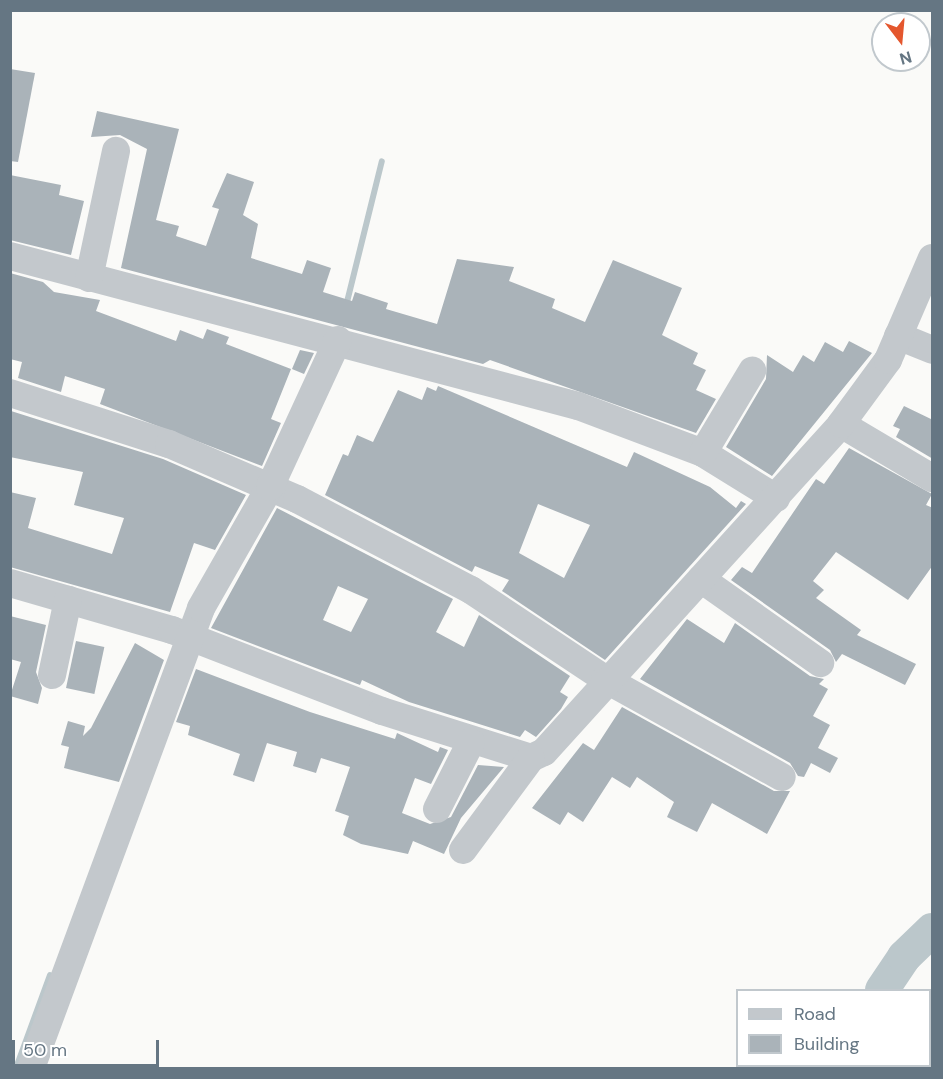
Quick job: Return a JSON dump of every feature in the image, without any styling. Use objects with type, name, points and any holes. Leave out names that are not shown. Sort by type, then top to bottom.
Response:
[{"type":"street","points":[[89,278],[116,151]]},
{"type":"street","points":[[10,256],[334,339],[579,406],[703,453],[776,498]]},
{"type":"street","points":[[463,850],[531,758],[544,752],[605,679],[776,498],[841,424],[888,360],[933,258]]},
{"type":"street","points":[[898,336],[933,350]]},
{"type":"street","points":[[31,1068],[182,635],[264,484],[334,339]]},
{"type":"street","points":[[703,453],[752,371]]},
{"type":"street","points":[[10,393],[169,444],[264,484],[471,590],[605,679],[782,777]]},
{"type":"street","points":[[841,424],[933,478]]},
{"type":"street","points":[[701,579],[820,663]]},
{"type":"street","points":[[10,582],[182,635],[471,742],[531,758]]},
{"type":"street","points":[[52,675],[68,600]]},
{"type":"street","points":[[437,809],[471,742]]},
{"type":"building","points":[[10,69],[35,73],[18,162],[10,161]]},
{"type":"building","points":[[97,111],[179,129],[156,220],[179,226],[176,236],[206,246],[219,209],[212,207],[227,173],[254,182],[243,215],[258,224],[251,258],[302,274],[307,260],[331,268],[323,292],[352,301],[355,292],[388,303],[386,309],[437,324],[457,259],[514,267],[509,281],[555,299],[552,308],[585,322],[613,260],[682,288],[662,335],[698,353],[693,364],[706,370],[696,390],[716,399],[696,433],[490,360],[483,364],[121,268],[147,149],[120,135],[91,137]]},
{"type":"building","points":[[10,175],[61,185],[59,195],[84,201],[71,255],[10,240]]},
{"type":"building","points":[[10,273],[43,282],[54,292],[100,300],[96,311],[176,341],[180,330],[203,339],[207,329],[229,337],[226,344],[291,369],[271,419],[281,423],[262,466],[100,404],[105,389],[65,376],[61,392],[18,378],[22,362],[10,359]]},
{"type":"building","points":[[849,341],[872,353],[772,476],[726,447],[766,379],[767,355],[793,372],[803,355],[814,362],[825,342],[843,352]]},
{"type":"building","points":[[300,350],[314,353],[304,374],[292,369]]},
{"type":"building","points":[[438,386],[627,467],[634,452],[710,487],[736,508],[741,501],[746,504],[605,660],[502,591],[509,580],[475,566],[472,572],[325,495],[343,454],[348,456],[357,435],[373,442],[398,390],[422,400],[427,387],[436,391]],"holes":[[[538,504],[590,525],[564,578],[519,553]]]},
{"type":"building","points":[[904,406],[933,420],[933,459],[896,437],[900,429],[893,426]]},
{"type":"building","points":[[11,411],[163,459],[246,495],[215,550],[194,543],[170,612],[10,567],[10,492],[36,498],[28,528],[112,554],[124,518],[74,505],[83,472],[10,457]]},
{"type":"building","points":[[849,448],[932,494],[926,505],[933,508],[933,565],[908,600],[836,552],[813,581],[824,590],[816,598],[861,630],[857,635],[916,664],[905,685],[842,654],[836,662],[830,650],[731,580],[742,567],[752,573],[816,479],[824,484]]},
{"type":"building","points":[[277,508],[453,599],[436,632],[464,647],[479,615],[570,676],[560,692],[568,697],[561,709],[536,737],[525,730],[520,737],[409,702],[362,680],[360,685],[211,628]],"holes":[[[338,586],[368,599],[351,632],[323,620]]]},
{"type":"building","points":[[10,616],[46,625],[36,672],[42,688],[38,704],[10,696],[21,662],[10,659]]},
{"type":"building","points":[[687,619],[724,643],[735,623],[810,676],[824,679],[819,684],[828,689],[813,716],[830,725],[818,748],[838,758],[830,773],[811,763],[804,777],[798,776],[790,763],[640,679]]},
{"type":"building","points":[[76,641],[104,647],[94,694],[66,688]]},
{"type":"building","points":[[135,643],[164,660],[119,782],[64,768],[69,747],[61,745],[68,721],[85,726],[83,736],[91,728]]},
{"type":"building","points":[[196,669],[310,712],[395,739],[397,733],[438,752],[440,747],[448,750],[431,784],[415,778],[402,813],[430,824],[451,817],[478,765],[504,767],[461,818],[444,854],[413,841],[408,854],[361,844],[343,835],[349,816],[335,811],[350,767],[321,758],[316,773],[293,766],[297,752],[267,743],[254,782],[233,775],[240,754],[188,735],[190,726],[176,722]]},
{"type":"building","points":[[622,707],[774,791],[790,791],[767,834],[712,803],[697,832],[667,817],[674,802],[637,777],[630,788],[612,777],[583,822],[568,812],[560,825],[532,808],[583,743],[594,750]]},
{"type":"waterway","points":[[346,306],[382,161]]},
{"type":"waterway","points":[[883,989],[904,957],[932,930]]},
{"type":"waterway","points":[[16,1068],[50,975]]}]
